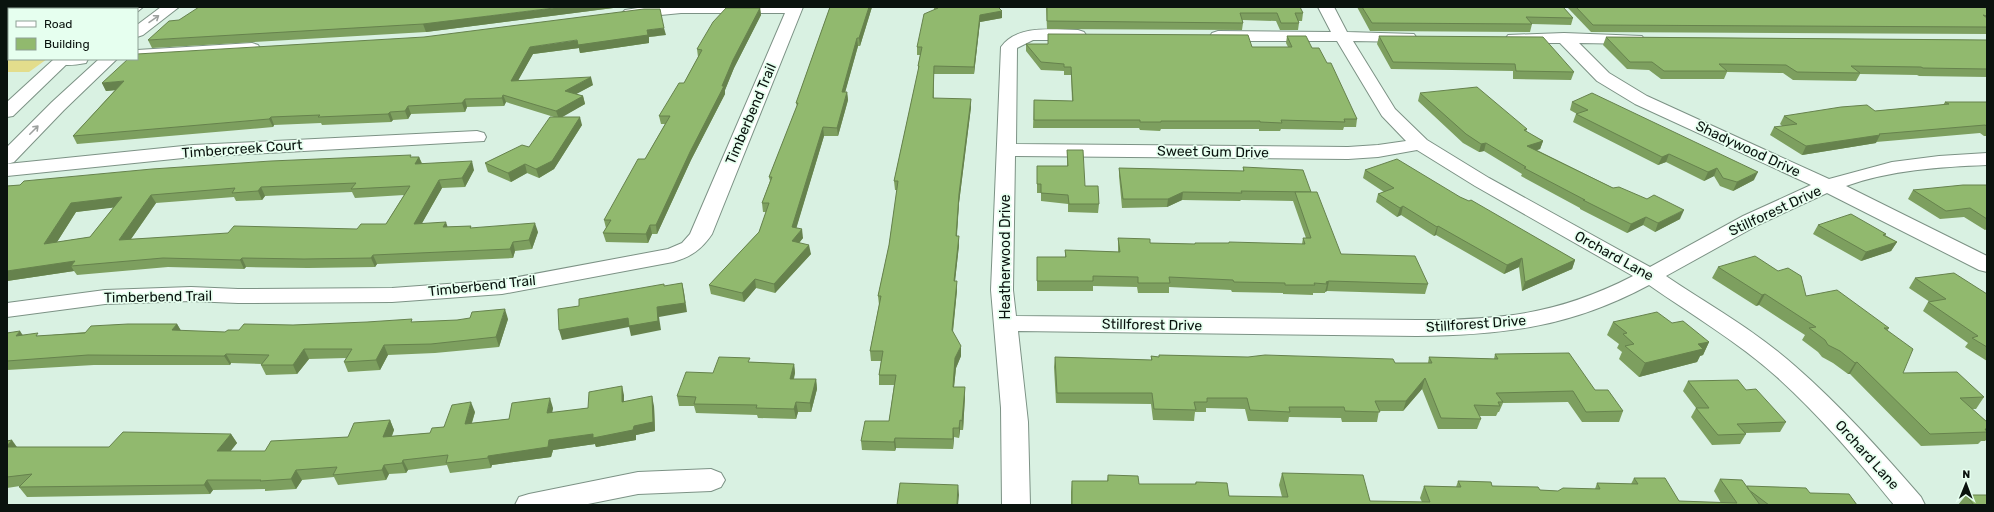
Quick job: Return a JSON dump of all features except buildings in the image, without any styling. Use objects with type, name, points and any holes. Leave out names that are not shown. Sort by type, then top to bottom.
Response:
[{"type":"street","points":[[138,31],[171,7]]},
{"type":"street","name":"Orchard Lane","points":[[1326,7],[1342,37],[1388,112],[1420,144],[1482,182],[1650,276],[1730,329],[1786,371],[1855,439],[1911,505]]},
{"type":"street","points":[[614,15],[681,8],[795,8]]},
{"type":"street","name":"Timberbend Trail","points":[[7,310],[105,298],[191,294],[246,296],[392,296],[502,287],[673,255],[688,250],[696,243],[701,234],[795,8]]},
{"type":"street","name":"Heatherwood Drive","points":[[1016,505],[1017,464],[1013,396],[1004,323],[1002,268],[1009,47],[1020,38],[1041,34],[1092,35]]},
{"type":"street","points":[[1201,36],[1421,37]]},
{"type":"street","points":[[1501,38],[1652,39]]},
{"type":"street","name":"Shadywood Drive","points":[[1564,38],[1592,67],[1616,86],[1648,103],[1913,226],[1987,265]]},
{"type":"street","points":[[138,55],[213,49],[267,48]]},
{"type":"street","points":[[7,112],[68,60]]},
{"type":"street","points":[[7,158],[58,106],[108,60]]},
{"type":"street","name":"Timbercreek Court","points":[[7,170],[193,151],[477,137]]},
{"type":"street","name":"Sweet Gum Drive","points":[[1006,150],[1348,153],[1378,151],[1420,144]]},
{"type":"street","name":"Stillforest Drive","points":[[1004,323],[1417,328],[1484,326],[1535,319],[1575,310],[1610,296],[1650,276],[1737,228],[1789,202],[1829,186],[1860,176],[1906,166],[1987,159]]},
{"type":"street","points":[[529,505],[638,483],[711,480]]},
{"type":"shaded area","points":[[7,7],[119,7],[8,8],[8,60],[46,60],[29,72],[7,72]]}]
